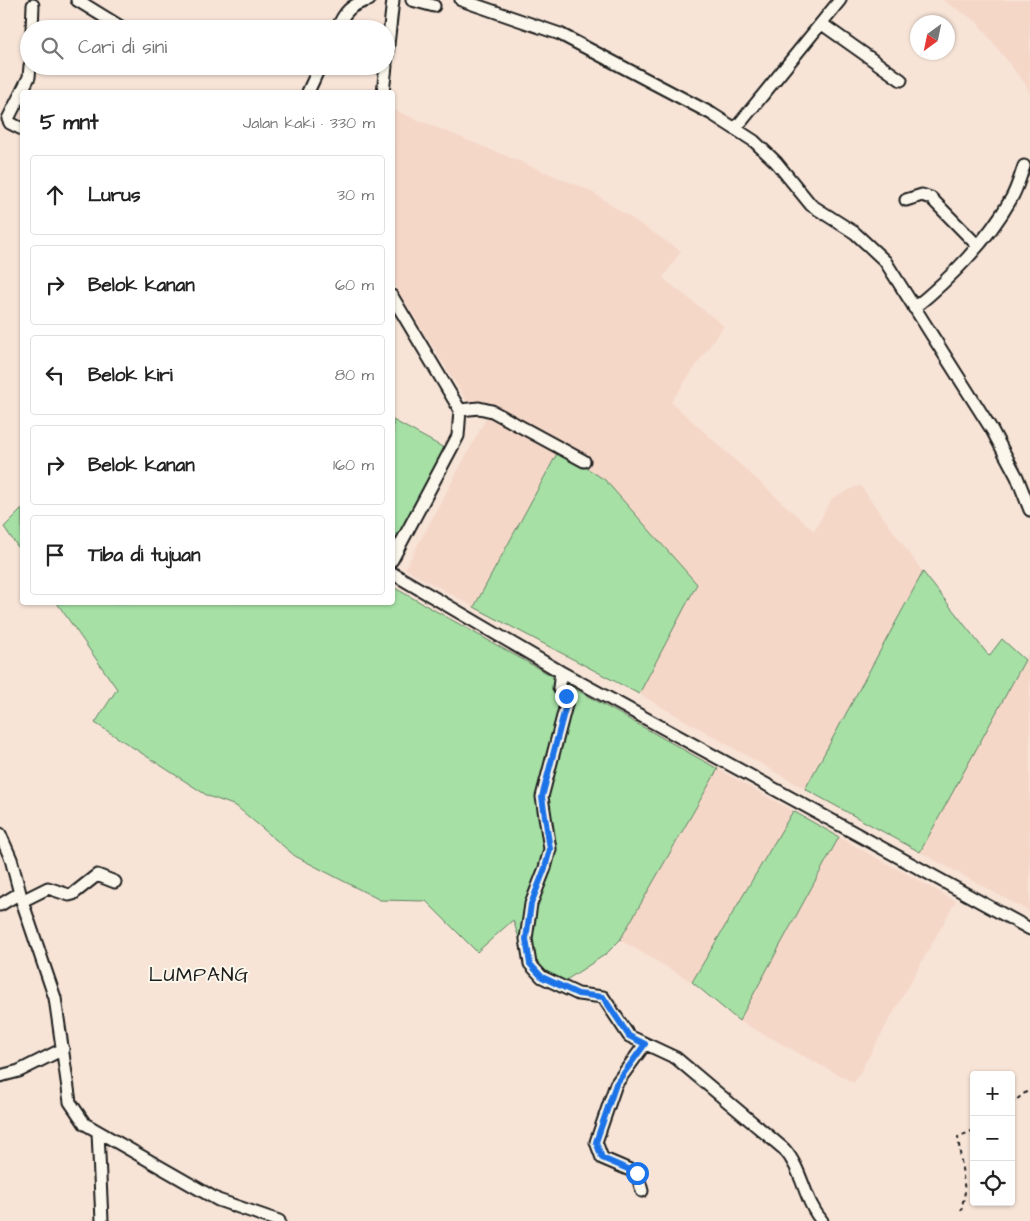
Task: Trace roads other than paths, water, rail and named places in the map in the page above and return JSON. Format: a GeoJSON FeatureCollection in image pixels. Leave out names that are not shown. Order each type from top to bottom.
{"type":"FeatureCollection","features":[{"type":"Feature","properties":{"kind":"street"},"geometry":{"type":"LineString","coordinates":[[77,0],[109,20]]}},
{"type":"Feature","properties":{"kind":"street"},"geometry":{"type":"LineString","coordinates":[[341,20],[344,12],[356,3],[368,0]]}},
{"type":"Feature","properties":{"kind":"street"},"geometry":{"type":"LineString","coordinates":[[390,20],[392,0]]}},
{"type":"Feature","properties":{"kind":"street"},"geometry":{"type":"LineString","coordinates":[[412,0],[434,6]]}},
{"type":"Feature","properties":{"kind":"street"},"geometry":{"type":"LineString","coordinates":[[461,0],[560,34],[736,128],[754,141],[776,162],[811,205],[868,244],[885,261],[992,430],[1017,477],[1030,510]]}},
{"type":"Feature","properties":{"kind":"street"},"geometry":{"type":"LineString","coordinates":[[736,128],[840,0]]}},
{"type":"Feature","properties":{"kind":"street"},"geometry":{"type":"LineString","coordinates":[[32,20],[33,2]]}},
{"type":"Feature","properties":{"kind":"street"},"geometry":{"type":"LineString","coordinates":[[822,24],[901,80]]}},
{"type":"Feature","properties":{"kind":"street"},"geometry":{"type":"LineString","coordinates":[[22,90],[29,75]]}},
{"type":"Feature","properties":{"kind":"street"},"geometry":{"type":"LineString","coordinates":[[309,90],[316,75]]}},
{"type":"Feature","properties":{"kind":"street"},"geometry":{"type":"LineString","coordinates":[[383,90],[385,75]]}},
{"type":"Feature","properties":{"kind":"street"},"geometry":{"type":"LineString","coordinates":[[20,95],[8,119],[10,123],[20,128]]}},
{"type":"Feature","properties":{"kind":"street"},"geometry":{"type":"LineString","coordinates":[[914,308],[941,286],[977,245],[1012,197],[1024,166]]}},
{"type":"Feature","properties":{"kind":"street"},"geometry":{"type":"LineString","coordinates":[[906,200],[922,195],[931,198],[977,245]]}},
{"type":"Feature","properties":{"kind":"street"},"geometry":{"type":"LineString","coordinates":[[395,302],[460,410],[458,436],[395,554]]}},
{"type":"Feature","properties":{"kind":"street"},"geometry":{"type":"LineString","coordinates":[[460,410],[479,408],[492,411],[584,461]]}},
{"type":"Feature","properties":{"kind":"street"},"geometry":{"type":"LineString","coordinates":[[395,575],[561,672],[1030,930]]}},
{"type":"Feature","properties":{"kind":"street"},"geometry":{"type":"LineString","coordinates":[[561,672],[559,688],[567,701],[542,797],[550,849],[531,904],[526,939],[530,964],[542,977],[578,994],[603,997],[629,1036],[676,1058],[784,1149],[794,1160],[814,1212],[822,1221]]}},
{"type":"Feature","properties":{"kind":"street"},"geometry":{"type":"LineString","coordinates":[[0,834],[11,859],[21,897],[55,998],[70,1102],[85,1124],[218,1200],[280,1221]]}},
{"type":"Feature","properties":{"kind":"street"},"geometry":{"type":"LineString","coordinates":[[0,904],[48,888],[69,895],[74,894],[96,875],[115,882]]}},
{"type":"Feature","properties":{"kind":"street"},"geometry":{"type":"LineString","coordinates":[[642,1191],[637,1173],[602,1158],[596,1142],[616,1084],[645,1044]]}},
{"type":"Feature","properties":{"kind":"street"},"geometry":{"type":"LineString","coordinates":[[0,1076],[19,1071],[63,1049]]}},
{"type":"Feature","properties":{"kind":"street"},"geometry":{"type":"LineString","coordinates":[[98,1132],[102,1221]]}},
{"type":"Feature","properties":{"kind":"district","name":"LUMPANG"},"geometry":{"type":"Point","coordinates":[199,974]}}]}
